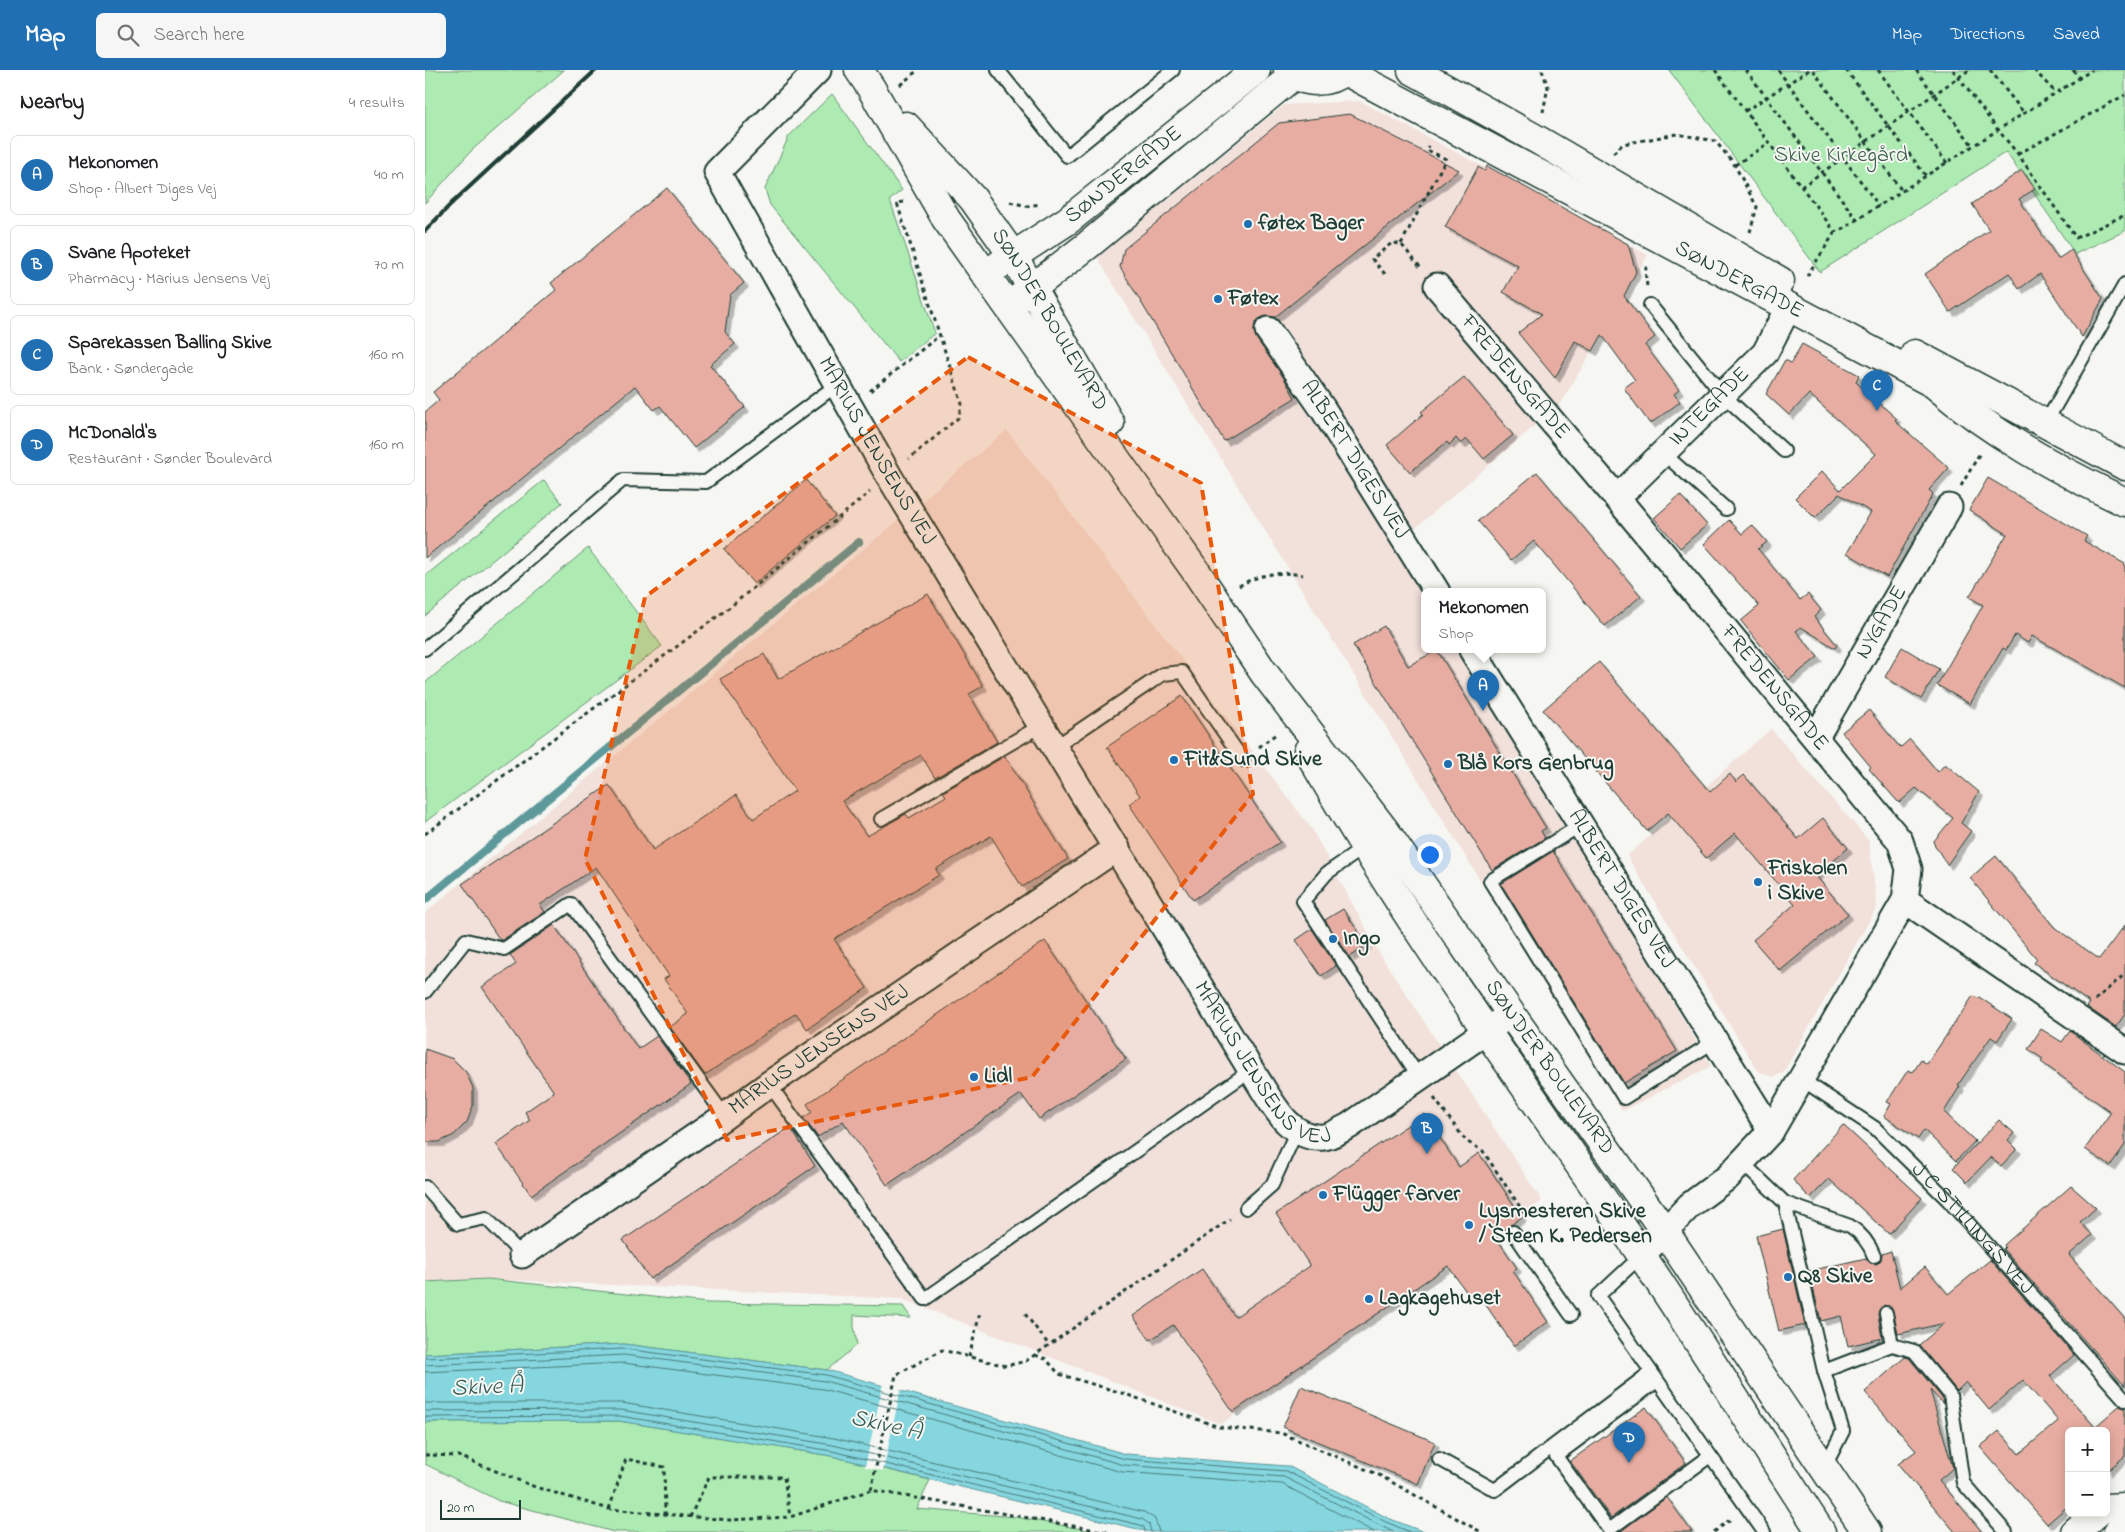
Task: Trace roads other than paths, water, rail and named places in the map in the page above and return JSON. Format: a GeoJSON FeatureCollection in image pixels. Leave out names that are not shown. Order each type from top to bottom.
{"type":"FeatureCollection","features":[{"type":"Feature","properties":{"kind":"street","name":"MARIUS JENSENS VEJ"},"geometry":{"type":"LineString","coordinates":[[818,70],[717,172],[889,476],[1251,1070],[1287,1123],[1305,1135],[1325,1137],[1349,1126],[1511,1014]]}},
{"type":"Feature","properties":{"kind":"street","name":"SØNDERGADE"},"geometry":{"type":"LineString","coordinates":[[985,273],[1067,221],[1256,70]]}},
{"type":"Feature","properties":{"kind":"street","name":"SØNDERGADE"},"geometry":{"type":"LineString","coordinates":[[1412,70],[1539,140],[1795,290],[2125,466]]}},
{"type":"Feature","properties":{"kind":"street","name":"SØNDERGADE"},"geometry":{"type":"LineString","coordinates":[[1346,71],[1934,384],[1958,405],[2034,454],[2125,502]]}},
{"type":"Feature","properties":{"kind":"street"},"geometry":{"type":"LineString","coordinates":[[1291,72],[1306,80],[1320,82],[1334,78],[1346,71]]}},
{"type":"Feature","properties":{"kind":"street","name":"SØNDERGADE"},"geometry":{"type":"LineString","coordinates":[[1009,306],[1291,72]]}},
{"type":"Feature","properties":{"kind":"street","name":"SØNDER BOULEVARD"},"geometry":{"type":"LineString","coordinates":[[865,79],[973,199],[1013,256],[1197,574]]}},
{"type":"Feature","properties":{"kind":"street","name":"SØNDER BOULEVARD"},"geometry":{"type":"LineString","coordinates":[[865,79],[946,219],[1197,574],[1376,839],[1511,1014],[1665,1232],[1867,1532]]}},
{"type":"Feature","properties":{"kind":"street","name":"FREDENSGADE"},"geometry":{"type":"LineString","coordinates":[[1437,286],[1617,498],[1900,841],[1909,869],[1905,900]]}},
{"type":"Feature","properties":{"kind":"street","name":"INTEGADE"},"geometry":{"type":"LineString","coordinates":[[1617,498],[1765,353],[1789,306]]}},
{"type":"Feature","properties":{"kind":"street","name":"ALBERT DIGES VEJ"},"geometry":{"type":"LineString","coordinates":[[1268,330],[1323,409],[1435,588]]}},
{"type":"Feature","properties":{"kind":"street","name":"NYGADE"},"geometry":{"type":"LineString","coordinates":[[1816,737],[1949,507]]}},
{"type":"Feature","properties":{"kind":"street","name":"ALBERT DIGES VEJ"},"geometry":{"type":"LineString","coordinates":[[1474,653],[1771,1131]]}},
{"type":"Feature","properties":{"kind":"street","name":"SØNDER BOULEVARD"},"geometry":{"type":"LineString","coordinates":[[1264,673],[1341,809],[1376,839],[1485,1031],[1641,1256],[1821,1532]]}},
{"type":"Feature","properties":{"kind":"street","name":"MARIUS JENSENS VEJ"},"geometry":{"type":"LineString","coordinates":[[522,1255],[769,1084],[1117,848]]}},
{"type":"Feature","properties":{"kind":"street"},"geometry":{"type":"LineString","coordinates":[[1641,1256],[1690,1204],[1728,1177],[1771,1131],[1905,900],[2125,1051]]}},
{"type":"Feature","properties":{"kind":"street"},"geometry":{"type":"LineString","coordinates":[[2110,1508],[2125,1507]]}},
{"type":"Feature","properties":{"kind":"street"},"geometry":{"type":"LineString","coordinates":[[2075,1532],[2092,1517]]}},
{"type":"Feature","properties":{"kind":"street"},"geometry":{"type":"LineString","coordinates":[[2118,1532],[2125,1522]]}},
{"type":"Feature","properties":{"kind":"lane"},"geometry":{"type":"LineString","coordinates":[[998,70],[1067,156],[1173,70]]}},
{"type":"Feature","properties":{"kind":"lane"},"geometry":{"type":"LineString","coordinates":[[2045,424],[2125,284]]}},
{"type":"Feature","properties":{"kind":"lane"},"geometry":{"type":"LineString","coordinates":[[1650,305],[1723,395],[1784,451]]}},
{"type":"Feature","properties":{"kind":"lane"},"geometry":{"type":"LineString","coordinates":[[425,649],[623,480],[706,482],[838,384]]}},
{"type":"Feature","properties":{"kind":"lane"},"geometry":{"type":"LineString","coordinates":[[1663,453],[1725,509]]}},
{"type":"Feature","properties":{"kind":"lane"},"geometry":{"type":"LineString","coordinates":[[1055,747],[1163,674],[1182,672],[1243,760]]}},
{"type":"Feature","properties":{"kind":"lane"},"geometry":{"type":"LineString","coordinates":[[881,819],[1041,725]]}},
{"type":"Feature","properties":{"kind":"lane"},"geometry":{"type":"LineString","coordinates":[[1581,825],[1490,882],[1619,1090],[1624,1098],[1715,1041]]}},
{"type":"Feature","properties":{"kind":"lane"},"geometry":{"type":"LineString","coordinates":[[1376,839],[1327,873],[1303,901],[1419,1077]]}},
{"type":"Feature","properties":{"kind":"lane"},"geometry":{"type":"LineString","coordinates":[[425,992],[466,940],[505,949],[571,904],[725,1116]]}},
{"type":"Feature","properties":{"kind":"lane"},"geometry":{"type":"LineString","coordinates":[[769,1084],[925,1299],[1251,1070]]}},
{"type":"Feature","properties":{"kind":"lane","name":"J C STILLINGS VEJ"},"geometry":{"type":"LineString","coordinates":[[1801,1080],[1875,1128],[1948,1200],[2125,1400]]}},
{"type":"Feature","properties":{"kind":"lane"},"geometry":{"type":"LineString","coordinates":[[1246,1208],[1272,1185],[1297,1130]]}},
{"type":"Feature","properties":{"kind":"lane"},"geometry":{"type":"LineString","coordinates":[[1742,1162],[1785,1202],[1850,1226],[1858,1231],[1871,1247],[1874,1256]]}},
{"type":"Feature","properties":{"kind":"lane"},"geometry":{"type":"LineString","coordinates":[[425,1187],[458,1224],[486,1218],[522,1255]]}},
{"type":"Feature","properties":{"kind":"lane"},"geometry":{"type":"LineString","coordinates":[[1785,1202],[1823,1371],[1843,1431],[1824,1468]]}},
{"type":"Feature","properties":{"kind":"lane"},"geometry":{"type":"LineString","coordinates":[[1513,1232],[1571,1316]]}},
{"type":"Feature","properties":{"kind":"lane"},"geometry":{"type":"LineString","coordinates":[[1641,1256],[1598,1296],[1764,1532]]}},
{"type":"Feature","properties":{"kind":"lane"},"geometry":{"type":"LineString","coordinates":[[1886,1313],[1892,1346]]}},
{"type":"Feature","properties":{"kind":"lane"},"geometry":{"type":"LineString","coordinates":[[1823,1371],[1892,1346],[1915,1352],[1950,1395],[1963,1483],[2005,1532]]}},
{"type":"Feature","properties":{"kind":"lane"},"geometry":{"type":"LineString","coordinates":[[1654,1377],[1555,1456],[1609,1530],[1710,1456]]}},
{"type":"Feature","properties":{"kind":"lane"},"geometry":{"type":"LineString","coordinates":[[1439,1459],[1495,1490],[1654,1377]]}},
{"type":"Feature","properties":{"kind":"water","name":"Skive Å"},"geometry":{"type":"Polygon","coordinates":[[[624,1344],[827,1370],[1126,1454],[1288,1466],[1388,1518],[1424,1532],[1150,1532],[831,1456],[619,1421],[425,1422],[425,1354],[624,1344]]]}},
{"type":"Feature","properties":{"kind":"waterway"},"geometry":{"type":"LineString","coordinates":[[425,900],[859,542]]}},
{"type":"Feature","properties":{"kind":"railway"},"geometry":{"type":"LineString","coordinates":[[425,231],[453,202],[596,70]]}},
{"type":"Feature","properties":{"kind":"place","name":"føtex Bager"},"geometry":{"type":"Point","coordinates":[1248,224]}},
{"type":"Feature","properties":{"kind":"place","name":"Føtex"},"geometry":{"type":"Point","coordinates":[1218,299]}},
{"type":"Feature","properties":{"kind":"place","name":"Sparekassen Balling Skive"},"geometry":{"type":"Point","coordinates":[1877,411]}},
{"type":"Feature","properties":{"kind":"place","name":"Mekonomen"},"geometry":{"type":"Point","coordinates":[1483,711]}},
{"type":"Feature","properties":{"kind":"place","name":"Fit&Sund Skive"},"geometry":{"type":"Point","coordinates":[1174,760]}},
{"type":"Feature","properties":{"kind":"place","name":"Blå Kors Genbrug"},"geometry":{"type":"Point","coordinates":[1448,764]}},
{"type":"Feature","properties":{"kind":"place","name":"Friskolen i Skive"},"geometry":{"type":"Point","coordinates":[1758,882]}},
{"type":"Feature","properties":{"kind":"place","name":"Ingo"},"geometry":{"type":"Point","coordinates":[1333,939]}},
{"type":"Feature","properties":{"kind":"place","name":"Lidl"},"geometry":{"type":"Point","coordinates":[974,1077]}},
{"type":"Feature","properties":{"kind":"place","name":"Svane Apoteket"},"geometry":{"type":"Point","coordinates":[1427,1154]}},
{"type":"Feature","properties":{"kind":"place","name":"Flügger farver"},"geometry":{"type":"Point","coordinates":[1323,1195]}},
{"type":"Feature","properties":{"kind":"place","name":"Lysmesteren Skive / Steen K. Pedersen"},"geometry":{"type":"Point","coordinates":[1469,1225]}},
{"type":"Feature","properties":{"kind":"place","name":"Q8 Skive"},"geometry":{"type":"Point","coordinates":[1788,1277]}},
{"type":"Feature","properties":{"kind":"place","name":"Lagkagehuset"},"geometry":{"type":"Point","coordinates":[1369,1299]}},
{"type":"Feature","properties":{"kind":"place","name":"McDonald's"},"geometry":{"type":"Point","coordinates":[1629,1463]}},
{"type":"Feature","properties":{"kind":"park label","name":"Skive Kirkegård"},"geometry":{"type":"Point","coordinates":[1841,156]}}]}
